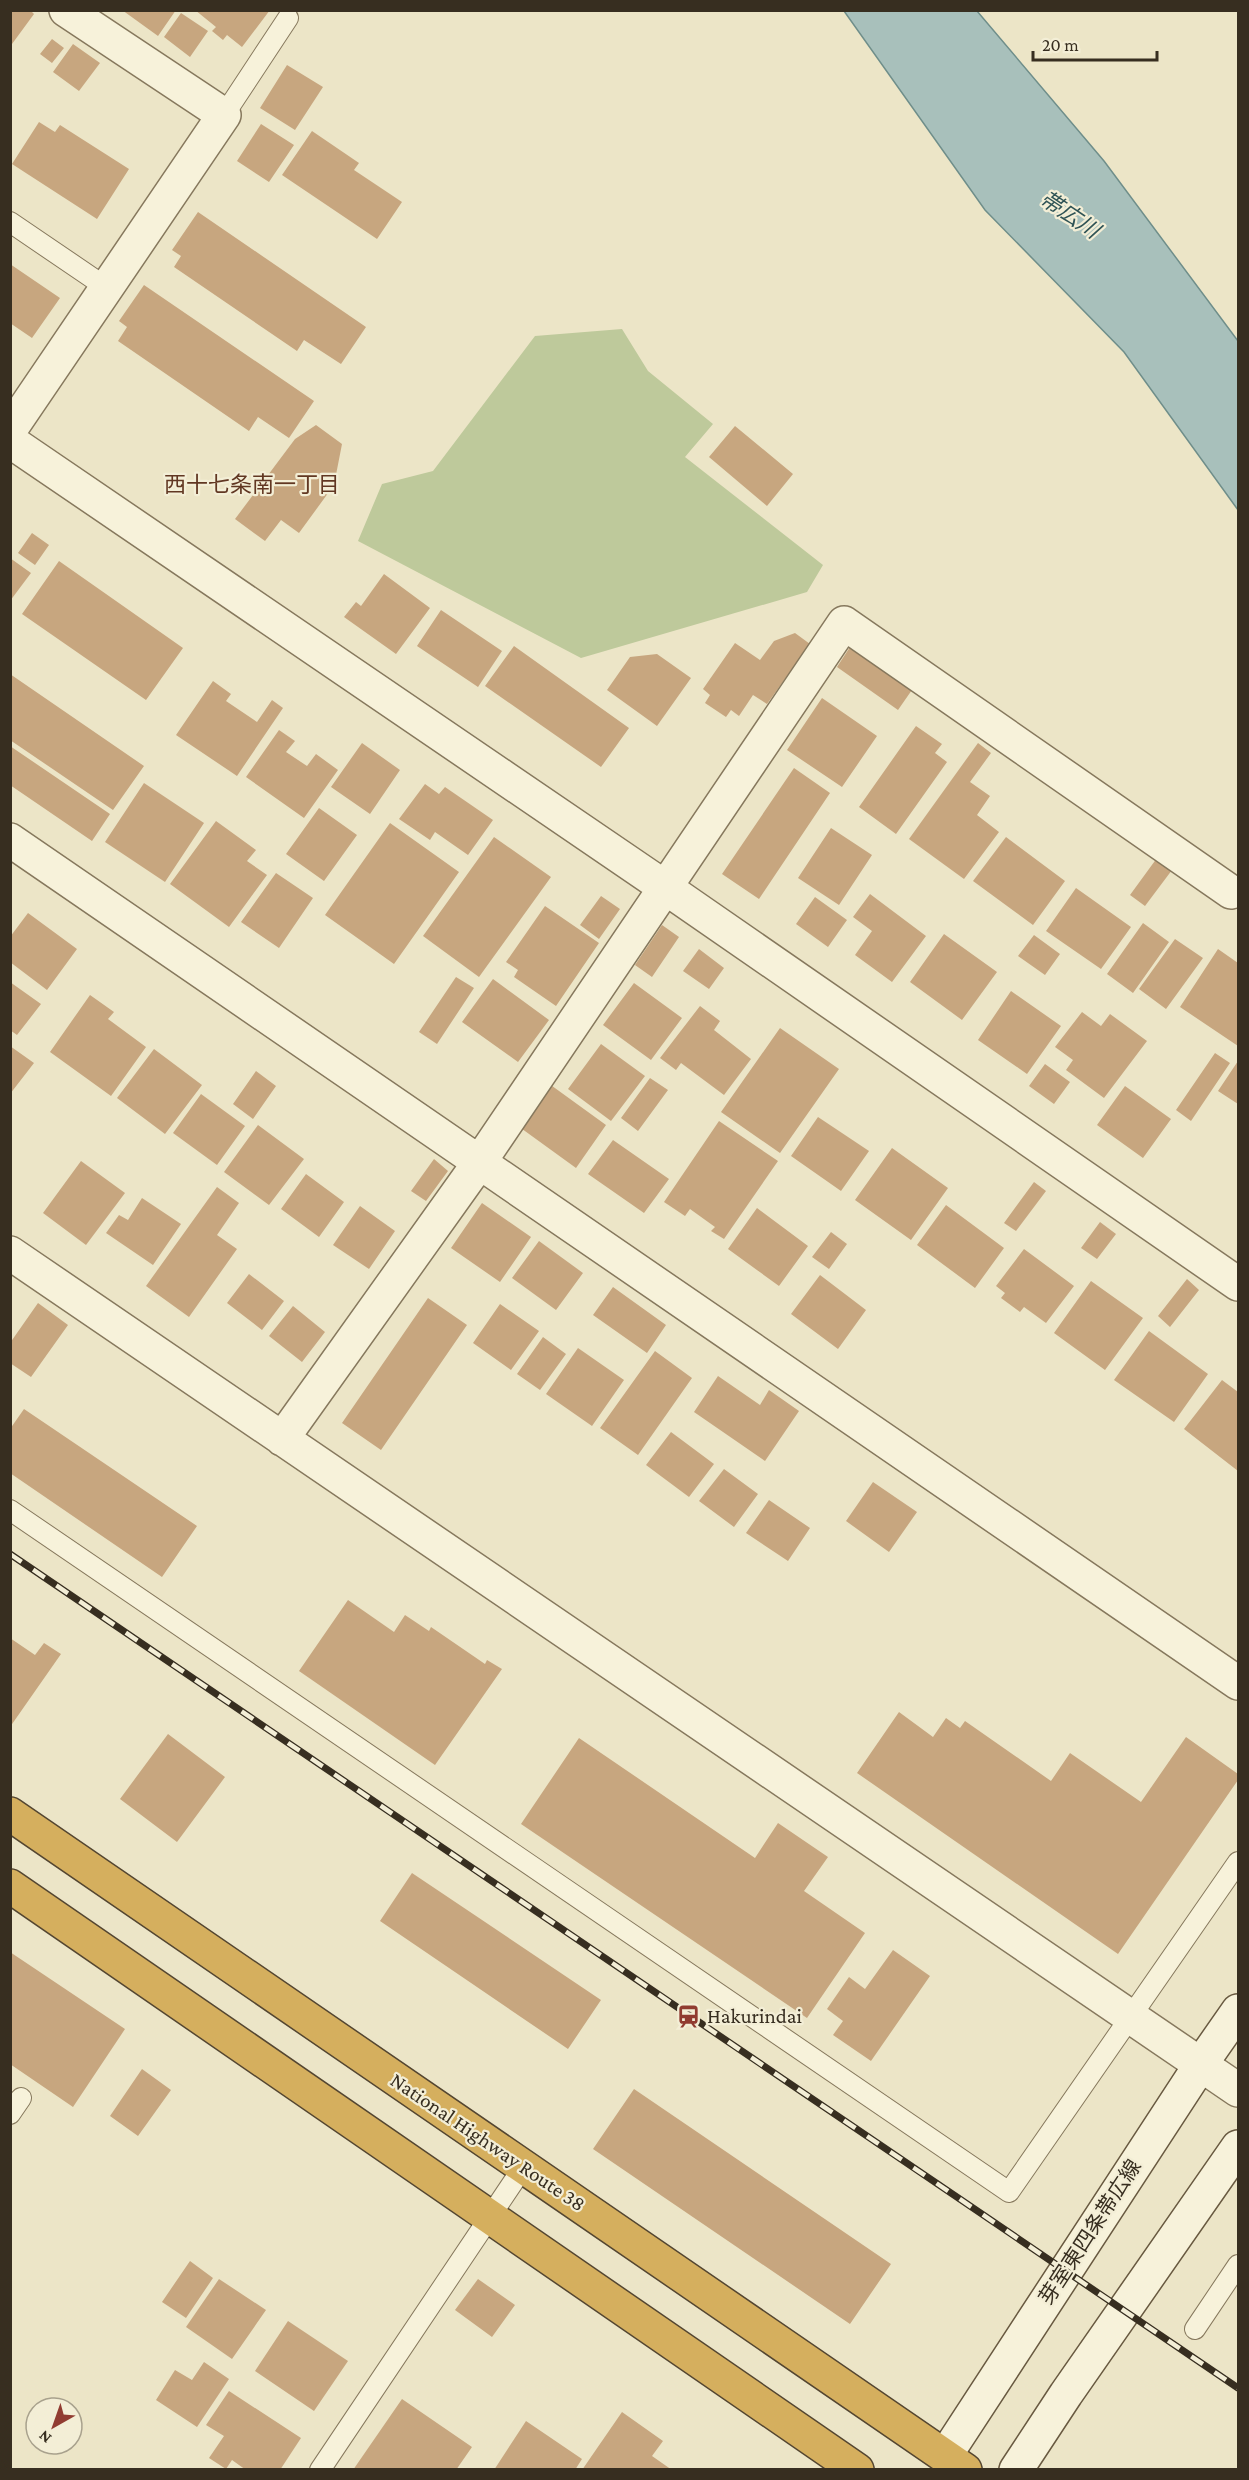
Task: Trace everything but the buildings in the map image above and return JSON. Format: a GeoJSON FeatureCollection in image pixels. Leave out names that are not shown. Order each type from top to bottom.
{"type":"FeatureCollection","features":[{"type":"Feature","properties":{"kind":"highway","name":"National Highway Route 38"},"geometry":{"type":"LineString","coordinates":[[10,1814],[524,2166],[948,2465]]}},
{"type":"Feature","properties":{"kind":"highway"},"geometry":{"type":"LineString","coordinates":[[10,1886],[857,2469]]}},
{"type":"Feature","properties":{"kind":"street"},"geometry":{"type":"LineString","coordinates":[[10,430],[224,115],[66,10]]}},
{"type":"Feature","properties":{"kind":"street"},"geometry":{"type":"LineString","coordinates":[[10,441],[666,888],[1239,1284]]}},
{"type":"Feature","properties":{"kind":"street"},"geometry":{"type":"LineString","coordinates":[[282,1438],[479,1163],[844,623],[1231,891]]}},
{"type":"Feature","properties":{"kind":"street"},"geometry":{"type":"LineString","coordinates":[[10,840],[1239,1683]]}},
{"type":"Feature","properties":{"kind":"street"},"geometry":{"type":"LineString","coordinates":[[10,1253],[1239,2090]]}},
{"type":"Feature","properties":{"kind":"street","name":"芽室東四条帯広線"},"geometry":{"type":"LineString","coordinates":[[948,2465],[1201,2064],[1239,2011]]}},
{"type":"Feature","properties":{"kind":"street"},"geometry":{"type":"LineString","coordinates":[[1016,2469],[1239,2147]]}},
{"type":"Feature","properties":{"kind":"lane"},"geometry":{"type":"LineString","coordinates":[[224,115],[288,18]]}},
{"type":"Feature","properties":{"kind":"lane"},"geometry":{"type":"LineString","coordinates":[[10,222],[107,288]]}},
{"type":"Feature","properties":{"kind":"lane"},"geometry":{"type":"LineString","coordinates":[[10,1510],[1009,2192],[1239,1862]]}},
{"type":"Feature","properties":{"kind":"lane"},"geometry":{"type":"LineString","coordinates":[[320,2469],[524,2166]]}},
{"type":"Feature","properties":{"kind":"lane"},"geometry":{"type":"LineString","coordinates":[[1195,2329],[1239,2265]]}},
{"type":"Feature","properties":{"kind":"green space"},"geometry":{"type":"Polygon","coordinates":[[[622,329],[648,371],[713,424],[685,457],[823,565],[807,592],[581,658],[358,541],[382,484],[433,471],[535,336],[622,329]]]}},
{"type":"Feature","properties":{"kind":"water","name":"帯広川"},"geometry":{"type":"Polygon","coordinates":[[[844,11],[977,11],[1104,161],[1238,341],[1238,510],[1124,352],[985,210],[844,11]]]}},
{"type":"Feature","properties":{"kind":"railway"},"geometry":{"type":"LineString","coordinates":[[10,1554],[1238,2388]]}},
{"type":"Feature","properties":{"kind":"place","name":"Hakurindai"},"geometry":{"type":"Point","coordinates":[689,2016]}},
{"type":"Feature","properties":{"kind":"district","name":"西十七条南一丁目"},"geometry":{"type":"Point","coordinates":[252,484]}}]}
